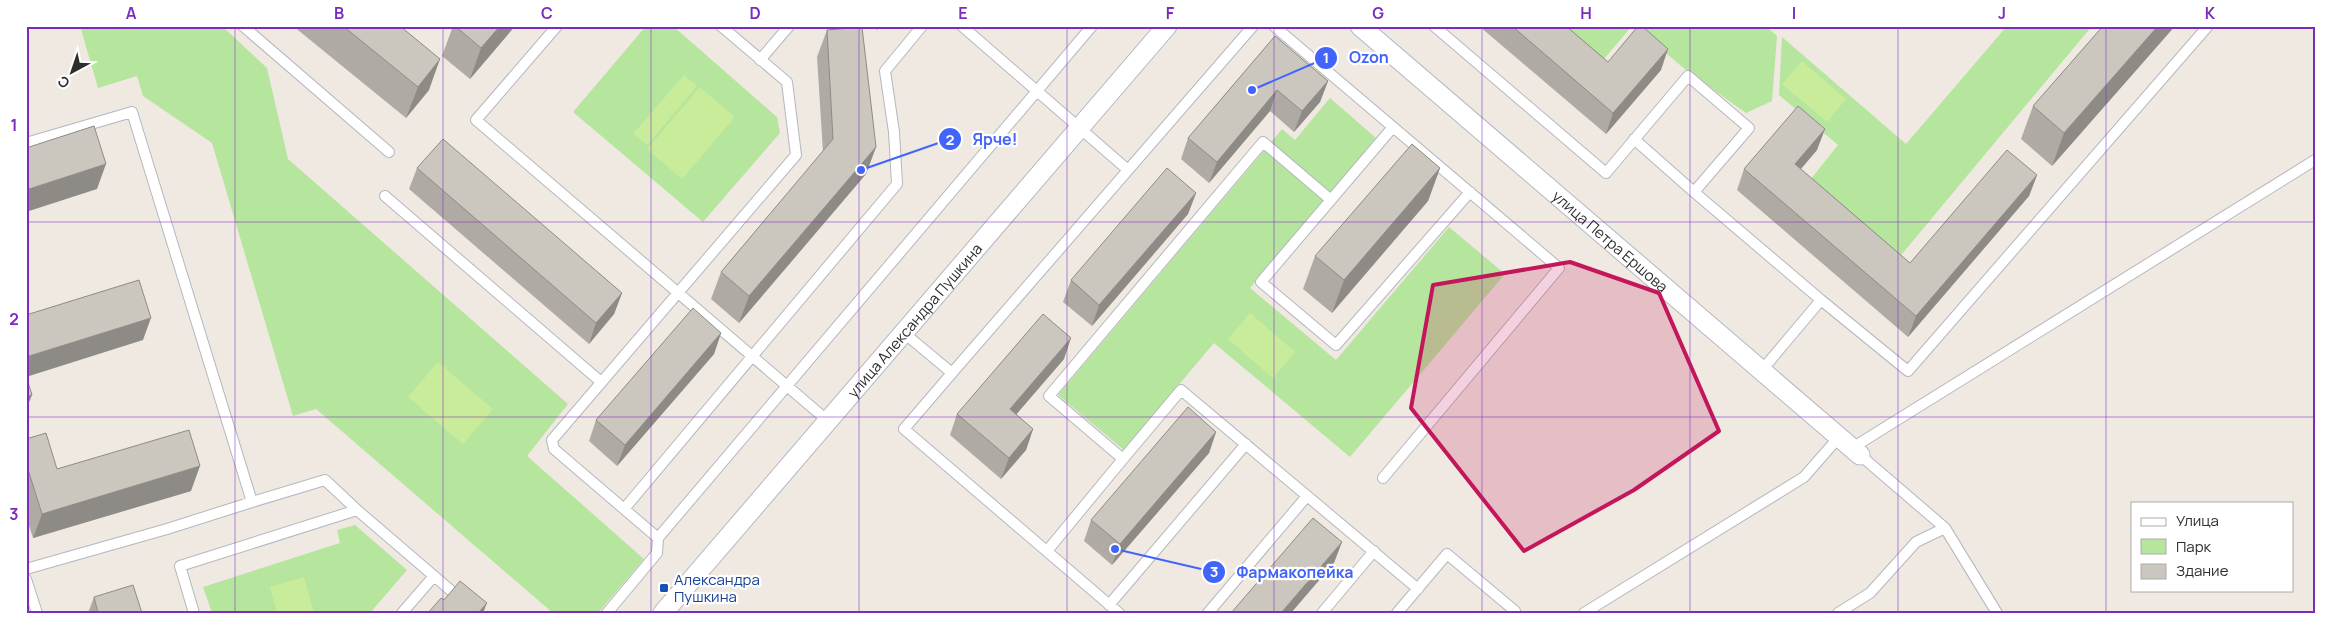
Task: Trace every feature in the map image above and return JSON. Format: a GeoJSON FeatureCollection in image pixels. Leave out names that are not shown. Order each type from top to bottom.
{"type":"FeatureCollection","features":[{"type":"Feature","properties":{"kind":"street","name":"улица Александра Пушкина"},"geometry":{"type":"LineString","coordinates":[[663,613],[1167,26]]}},
{"type":"Feature","properties":{"kind":"street","name":"улица Петра Ершова"},"geometry":{"type":"LineString","coordinates":[[1360,26],[1851,447]]}},
{"type":"Feature","properties":{"kind":"lane"},"geometry":{"type":"LineString","coordinates":[[243,26],[389,152]]}},
{"type":"Feature","properties":{"kind":"lane"},"geometry":{"type":"LineString","coordinates":[[557,26],[476,120],[828,421]]}},
{"type":"Feature","properties":{"kind":"lane"},"geometry":{"type":"LineString","coordinates":[[658,538],[554,449],[552,440],[796,155],[787,82],[721,26]]}},
{"type":"Feature","properties":{"kind":"lane"},"geometry":{"type":"LineString","coordinates":[[760,60],[788,26]]}},
{"type":"Feature","properties":{"kind":"lane"},"geometry":{"type":"LineString","coordinates":[[624,509],[897,184],[894,132],[886,72],[922,26]]}},
{"type":"Feature","properties":{"kind":"lane"},"geometry":{"type":"LineString","coordinates":[[962,26],[1128,170]]}},
{"type":"Feature","properties":{"kind":"lane"},"geometry":{"type":"LineString","coordinates":[[607,613],[657,553],[658,538],[1092,26]]}},
{"type":"Feature","properties":{"kind":"lane"},"geometry":{"type":"LineString","coordinates":[[1118,613],[904,429],[1252,26]]}},
{"type":"Feature","properties":{"kind":"lane"},"geometry":{"type":"LineString","coordinates":[[1274,26],[1559,268],[1383,478]]}},
{"type":"Feature","properties":{"kind":"lane"},"geometry":{"type":"LineString","coordinates":[[1434,26],[1606,173],[1688,76],[1749,128],[1694,192]]}},
{"type":"Feature","properties":{"kind":"lane"},"geometry":{"type":"LineString","coordinates":[[1634,139],[1821,300],[1908,371],[2208,26]]}},
{"type":"Feature","properties":{"kind":"lane"},"geometry":{"type":"LineString","coordinates":[[26,143],[132,112],[252,502]]}},
{"type":"Feature","properties":{"kind":"lane"},"geometry":{"type":"LineString","coordinates":[[1394,127],[1261,282],[1336,345],[1470,192]]}},
{"type":"Feature","properties":{"kind":"lane"},"geometry":{"type":"LineString","coordinates":[[1123,459],[1049,396],[1263,142],[1332,200]]}},
{"type":"Feature","properties":{"kind":"lane"},"geometry":{"type":"LineString","coordinates":[[1584,613],[2315,160]]}},
{"type":"Feature","properties":{"kind":"lane"},"geometry":{"type":"LineString","coordinates":[[385,196],[600,382]]}},
{"type":"Feature","properties":{"kind":"lane"},"geometry":{"type":"LineString","coordinates":[[1762,370],[1821,300]]}},
{"type":"Feature","properties":{"kind":"lane"},"geometry":{"type":"LineString","coordinates":[[904,333],[952,373]]}},
{"type":"Feature","properties":{"kind":"lane"},"geometry":{"type":"LineString","coordinates":[[1047,551],[1182,390],[1418,589]]}},
{"type":"Feature","properties":{"kind":"lane"},"geometry":{"type":"LineString","coordinates":[[1109,605],[1246,444]]}},
{"type":"Feature","properties":{"kind":"lane"},"geometry":{"type":"LineString","coordinates":[[1851,447],[1945,528],[1997,613]]}},
{"type":"Feature","properties":{"kind":"lane"},"geometry":{"type":"LineString","coordinates":[[26,569],[167,529],[325,480],[357,510],[477,613]]}},
{"type":"Feature","properties":{"kind":"lane"},"geometry":{"type":"LineString","coordinates":[[1208,613],[1307,496]]}},
{"type":"Feature","properties":{"kind":"lane"},"geometry":{"type":"LineString","coordinates":[[194,613],[180,566],[357,510]]}},
{"type":"Feature","properties":{"kind":"lane"},"geometry":{"type":"LineString","coordinates":[[1838,613],[1870,593],[1916,542],[1945,528]]}},
{"type":"Feature","properties":{"kind":"lane"},"geometry":{"type":"LineString","coordinates":[[1322,613],[1374,552]]}},
{"type":"Feature","properties":{"kind":"lane"},"geometry":{"type":"LineString","coordinates":[[1397,613],[1447,554],[1515,612]]}},
{"type":"Feature","properties":{"kind":"lane"},"geometry":{"type":"LineString","coordinates":[[402,613],[434,576]]}},
{"type":"Feature","properties":{"kind":"lane"},"geometry":{"type":"LineString","coordinates":[[26,579],[37,613]]}},
{"type":"Feature","properties":{"kind":"highlighted area"},"geometry":{"type":"Polygon","coordinates":[[[1570,262],[1659,293],[1719,431],[1634,490],[1524,551],[1411,408],[1433,285],[1570,262]]]}},
{"type":"Feature","properties":{"kind":"green space"},"geometry":{"type":"Polygon","coordinates":[[[80,26],[222,26],[267,68],[288,159],[568,404],[527,456],[644,559],[598,613],[553,613],[316,409],[293,416],[212,143],[143,96],[137,76],[98,88],[80,26]]]}},
{"type":"Feature","properties":{"kind":"green space"},"geometry":{"type":"Polygon","coordinates":[[[646,26],[673,26],[777,117],[780,133],[703,222],[573,112],[646,26]]]}},
{"type":"Feature","properties":{"kind":"green space"},"geometry":{"type":"Polygon","coordinates":[[[1564,26],[1632,26],[1603,60],[1564,26]]]}},
{"type":"Feature","properties":{"kind":"green space"},"geometry":{"type":"Polygon","coordinates":[[[1634,26],[1766,26],[1777,36],[1772,101],[1746,113],[1687,71],[1634,26]]]}},
{"type":"Feature","properties":{"kind":"green space"},"geometry":{"type":"Polygon","coordinates":[[[2007,26],[2092,26],[1897,260],[1806,185],[1838,145],[1779,95],[1782,37],[1906,144],[2007,26]]]}},
{"type":"Feature","properties":{"kind":"green space"},"geometry":{"type":"Polygon","coordinates":[[[1802,61],[1846,99],[1827,122],[1782,84],[1802,61]]]}},
{"type":"Feature","properties":{"kind":"green space"},"geometry":{"type":"Polygon","coordinates":[[[684,75],[697,86],[647,145],[633,134],[684,75]]]}},
{"type":"Feature","properties":{"kind":"green space"},"geometry":{"type":"Polygon","coordinates":[[[700,87],[735,117],[682,179],[647,149],[700,87]]]}},
{"type":"Feature","properties":{"kind":"green space"},"geometry":{"type":"Polygon","coordinates":[[[1330,98],[1376,138],[1250,288],[1336,360],[1449,227],[1505,274],[1350,457],[1214,343],[1124,450],[1058,395],[1282,129],[1295,140],[1330,98]]]}},
{"type":"Feature","properties":{"kind":"green space"},"geometry":{"type":"Polygon","coordinates":[[[1250,313],[1295,352],[1273,378],[1228,339],[1250,313]]]}},
{"type":"Feature","properties":{"kind":"green space"},"geometry":{"type":"Polygon","coordinates":[[[438,362],[493,409],[463,444],[408,397],[438,362]]]}},
{"type":"Feature","properties":{"kind":"green space"},"geometry":{"type":"Polygon","coordinates":[[[355,525],[407,570],[370,613],[212,613],[203,587],[340,543],[337,530],[355,525]]]}},
{"type":"Feature","properties":{"kind":"green space"},"geometry":{"type":"Polygon","coordinates":[[[304,577],[314,613],[277,613],[270,587],[304,577]]]}},
{"type":"Feature","properties":{"kind":"building"},"geometry":{"type":"Polygon","coordinates":[[[343,26],[400,26],[440,59],[418,87],[343,26]]]}},
{"type":"Feature","properties":{"kind":"building"},"geometry":{"type":"Polygon","coordinates":[[[455,26],[500,26],[481,48],[455,26]]]}},
{"type":"Feature","properties":{"kind":"building"},"geometry":{"type":"Polygon","coordinates":[[[1512,26],[1566,26],[1608,62],[1638,26],[1642,26],[1668,49],[1613,113],[1512,26]]]}},
{"type":"Feature","properties":{"kind":"building"},"geometry":{"type":"Polygon","coordinates":[[[2103,26],[2158,26],[2064,133],[2033,106],[2103,26]]]}},
{"type":"Feature","properties":{"kind":"building"},"geometry":{"type":"Polygon","coordinates":[[[862,27],[876,147],[749,296],[721,272],[833,139],[827,30],[862,27]]]}},
{"type":"Feature","properties":{"kind":"building"},"geometry":{"type":"Polygon","coordinates":[[[1275,36],[1328,81],[1302,111],[1277,90],[1217,162],[1188,138],[1275,36]]]}},
{"type":"Feature","properties":{"kind":"building"},"geometry":{"type":"Polygon","coordinates":[[[1798,106],[1825,129],[1795,164],[1910,263],[2007,150],[2037,175],[1916,316],[1744,169],[1798,106]]]}},
{"type":"Feature","properties":{"kind":"building"},"geometry":{"type":"Polygon","coordinates":[[[94,126],[106,164],[26,190],[26,148],[94,126]]]}},
{"type":"Feature","properties":{"kind":"building"},"geometry":{"type":"Polygon","coordinates":[[[443,139],[622,293],[596,323],[417,168],[443,139]]]}},
{"type":"Feature","properties":{"kind":"building"},"geometry":{"type":"Polygon","coordinates":[[[1412,144],[1440,168],[1344,280],[1315,256],[1412,144]]]}},
{"type":"Feature","properties":{"kind":"building"},"geometry":{"type":"Polygon","coordinates":[[[1167,168],[1196,193],[1099,305],[1071,280],[1167,168]]]}},
{"type":"Feature","properties":{"kind":"building"},"geometry":{"type":"Polygon","coordinates":[[[139,280],[151,318],[26,357],[26,315],[139,280]]]}},
{"type":"Feature","properties":{"kind":"building"},"geometry":{"type":"Polygon","coordinates":[[[693,308],[721,333],[625,445],[596,420],[693,308]]]}},
{"type":"Feature","properties":{"kind":"building"},"geometry":{"type":"Polygon","coordinates":[[[1043,314],[1071,338],[1010,409],[1033,429],[1009,458],[957,414],[1043,314]]]}},
{"type":"Feature","properties":{"kind":"building"},"geometry":{"type":"Polygon","coordinates":[[[26,376],[32,395],[26,396],[26,376]]]}},
{"type":"Feature","properties":{"kind":"building"},"geometry":{"type":"Polygon","coordinates":[[[1188,407],[1216,432],[1120,544],[1091,520],[1188,407]]]}},
{"type":"Feature","properties":{"kind":"building"},"geometry":{"type":"Polygon","coordinates":[[[189,430],[200,466],[42,514],[26,463],[26,439],[46,433],[57,469],[189,430]]]}},
{"type":"Feature","properties":{"kind":"building"},"geometry":{"type":"Polygon","coordinates":[[[1313,518],[1342,542],[1281,613],[1231,613],[1313,518]]]}},
{"type":"Feature","properties":{"kind":"building"},"geometry":{"type":"Polygon","coordinates":[[[460,581],[487,603],[478,613],[428,613],[441,598],[444,600],[460,581]]]}},
{"type":"Feature","properties":{"kind":"building"},"geometry":{"type":"Polygon","coordinates":[[[133,585],[142,613],[98,613],[94,597],[133,585]]]}},
{"type":"Feature","properties":{"kind":"place","name":"Ozon"},"geometry":{"type":"Point","coordinates":[1252,90]}},
{"type":"Feature","properties":{"kind":"place","name":"Ярче!"},"geometry":{"type":"Point","coordinates":[861,170]}},
{"type":"Feature","properties":{"kind":"place","name":"Фармакопейка"},"geometry":{"type":"Point","coordinates":[1115,549]}},
{"type":"Feature","properties":{"kind":"place","name":"Александра Пушкина"},"geometry":{"type":"Point","coordinates":[664,588]}}]}
